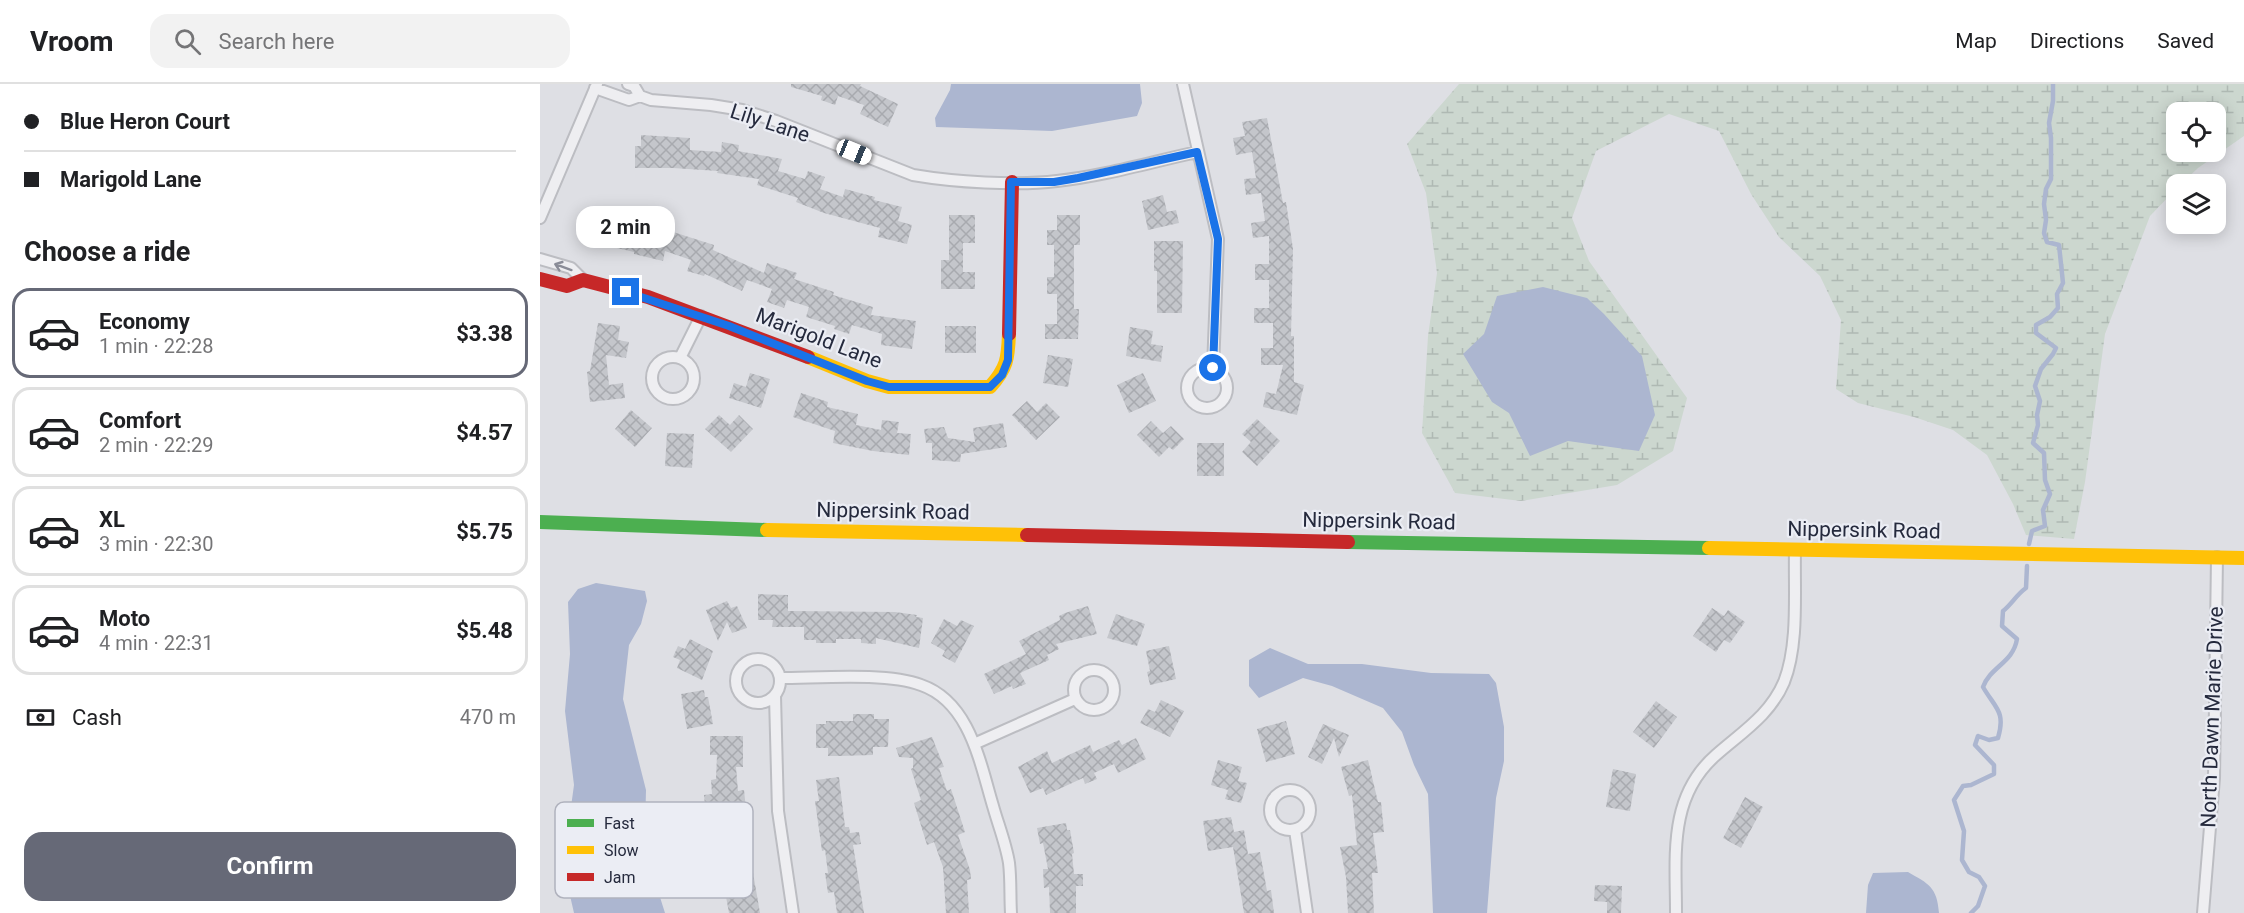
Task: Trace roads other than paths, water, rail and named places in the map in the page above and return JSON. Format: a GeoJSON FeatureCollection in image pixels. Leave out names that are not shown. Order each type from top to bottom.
{"type":"FeatureCollection","features":[{"type":"Feature","properties":{"kind":"street"},"geometry":{"type":"LineString","coordinates":[[628,84],[634,86],[640,96]]}},
{"type":"Feature","properties":{"kind":"street"},"geometry":{"type":"LineString","coordinates":[[1183,84],[1218,239],[1213,368]]}},
{"type":"Feature","properties":{"kind":"street"},"geometry":{"type":"LineString","coordinates":[[540,218],[596,86]]}},
{"type":"Feature","properties":{"kind":"street","name":"Lily Lane"},"geometry":{"type":"LineString","coordinates":[[596,86],[629,100],[640,96],[651,100],[742,110],[913,175],[933,179],[1054,182],[1197,152]]}},
{"type":"Feature","properties":{"kind":"street","name":"Marigold Lane"},"geometry":{"type":"LineString","coordinates":[[540,279],[567,286],[583,280],[648,297],[867,381],[889,387],[990,387],[1002,375],[1008,360],[1011,182]]}},
{"type":"Feature","properties":{"kind":"street"},"geometry":{"type":"LineString","coordinates":[[540,259],[571,268],[583,280]]}},
{"type":"Feature","properties":{"kind":"street"},"geometry":{"type":"LineString","coordinates":[[680,358],[701,316]]}},
{"type":"Feature","properties":{"kind":"street"},"geometry":{"type":"LineString","coordinates":[[666,357],[680,358],[691,367],[694,381],[692,387],[682,397],[676,399],[662,397],[653,386],[652,372],[655,366],[666,357]]}},
{"type":"Feature","properties":{"kind":"street","name":"Nippersink Road"},"geometry":{"type":"LineString","coordinates":[[540,522],[705,528],[2244,558]]}},
{"type":"Feature","properties":{"kind":"street"},"geometry":{"type":"LineString","coordinates":[[1676,913],[1677,832],[1684,797],[1697,773],[1715,755],[1756,723],[1774,702],[1784,681],[1792,652],[1795,550]]}},
{"type":"Feature","properties":{"kind":"street","name":"North Dawn Marie Drive"},"geometry":{"type":"LineString","coordinates":[[2203,913],[2214,778],[2217,557]]}},
{"type":"Feature","properties":{"kind":"street"},"geometry":{"type":"LineString","coordinates":[[756,659],[771,662],[780,678],[779,690],[775,696],[763,703],[749,702],[738,692],[736,678],[742,665],[756,659]]}},
{"type":"Feature","properties":{"kind":"street"},"geometry":{"type":"LineString","coordinates":[[780,678],[889,679],[922,685],[952,706],[974,744],[1009,862],[1011,913]]}},
{"type":"Feature","properties":{"kind":"street"},"geometry":{"type":"LineString","coordinates":[[775,696],[778,811],[793,913]]}},
{"type":"Feature","properties":{"kind":"street"},"geometry":{"type":"LineString","coordinates":[[974,744],[1075,699]]}},
{"type":"Feature","properties":{"kind":"street"},"geometry":{"type":"LineString","coordinates":[[1294,830],[1307,913]]}},
{"type":"Feature","properties":{"kind":"water"},"geometry":{"type":"Polygon","coordinates":[[[951,84],[1140,84],[1142,103],[1137,116],[1052,131],[936,127],[935,118],[951,84]]]}},
{"type":"Feature","properties":{"kind":"water"},"geometry":{"type":"Polygon","coordinates":[[[1543,287],[1587,298],[1642,356],[1655,415],[1639,451],[1568,441],[1530,456],[1509,413],[1492,402],[1463,354],[1484,334],[1497,296],[1543,287]]]}},
{"type":"Feature","properties":{"kind":"water"},"geometry":{"type":"Polygon","coordinates":[[[596,583],[645,591],[647,601],[641,624],[629,645],[623,699],[646,790],[646,802],[572,802],[574,785],[565,711],[570,654],[568,602],[578,589],[596,583]]]}},
{"type":"Feature","properties":{"kind":"water"},"geometry":{"type":"Polygon","coordinates":[[[1270,648],[1308,664],[1362,664],[1431,673],[1489,674],[1496,683],[1504,727],[1504,761],[1496,798],[1487,913],[1433,913],[1428,794],[1402,732],[1383,708],[1332,686],[1303,678],[1259,698],[1249,686],[1249,660],[1270,648]]]}},
{"type":"Feature","properties":{"kind":"water"},"geometry":{"type":"Polygon","coordinates":[[[1908,872],[1931,887],[1936,897],[1939,913],[1866,913],[1868,885],[1873,873],[1908,872]]]}},
{"type":"Feature","properties":{"kind":"water"},"geometry":{"type":"Polygon","coordinates":[[[571,898],[660,898],[665,913],[574,913],[571,898]]]}},
{"type":"Feature","properties":{"kind":"waterway"},"geometry":{"type":"LineString","coordinates":[[2029,544],[2032,531],[2045,526],[2043,510],[2050,494],[2045,480],[2044,453],[2033,443],[2038,425],[2037,415],[2040,401],[2035,386],[2041,369],[2056,348],[2036,333],[2036,325],[2050,317],[2058,308],[2057,294],[2063,283],[2059,245],[2047,242],[2044,233],[2046,220],[2044,204],[2046,189],[2051,179],[2049,123],[2053,84]]}},
{"type":"Feature","properties":{"kind":"waterway"},"geometry":{"type":"LineString","coordinates":[[1971,913],[1978,906],[1985,886],[1979,877],[1969,872],[1962,860],[1964,831],[1954,800],[1963,786],[1971,785],[1994,774],[1994,765],[1975,745],[1978,736],[1989,740],[1998,738],[2001,722],[1998,710],[1983,687],[1991,674],[2007,659],[2015,647],[2017,639],[2002,626],[2003,611],[2026,588],[2027,566]]}}]}
